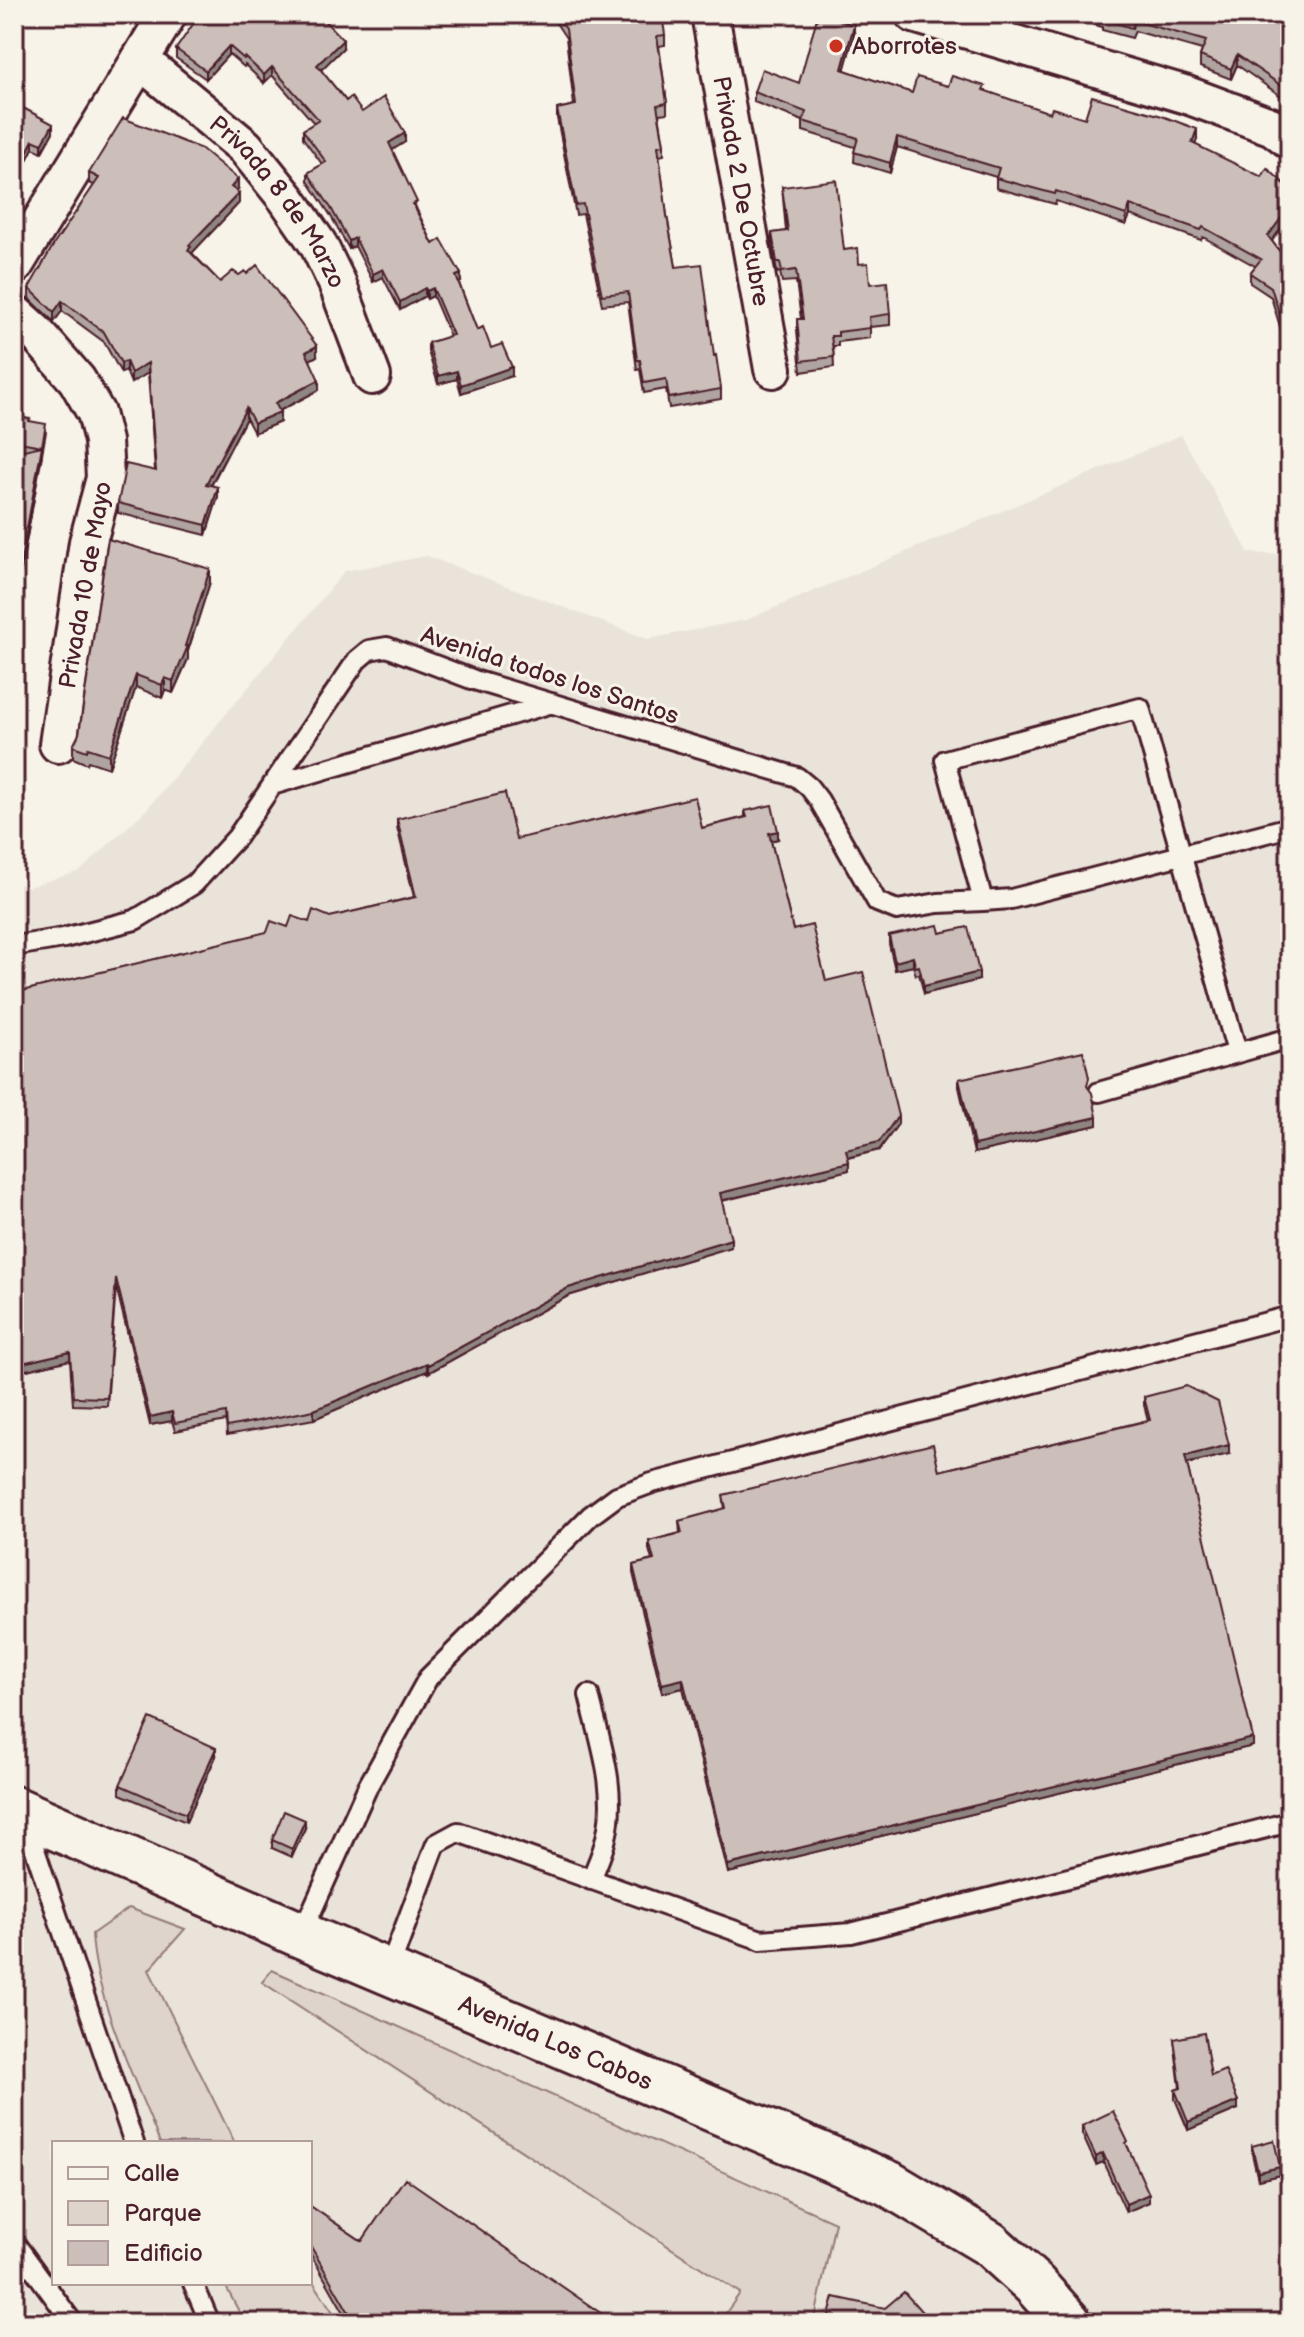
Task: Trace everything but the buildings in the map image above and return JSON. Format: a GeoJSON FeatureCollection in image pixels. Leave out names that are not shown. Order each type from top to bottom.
{"type":"FeatureCollection","features":[{"type":"Feature","properties":{"kind":"main road","name":"Avenida Los Cabos"},"geometry":{"type":"LineString","coordinates":[[18,1811],[301,1935],[888,2183],[990,2244],[1034,2284],[1069,2323]]}},
{"type":"Feature","properties":{"kind":"street"},"geometry":{"type":"LineString","coordinates":[[14,266],[168,14]]}},
{"type":"Feature","properties":{"kind":"street","name":"Privada 2 De Octubre"},"geometry":{"type":"LineString","coordinates":[[710,14],[773,369]]}},
{"type":"Feature","properties":{"kind":"street"},"geometry":{"type":"LineString","coordinates":[[914,14],[1187,95],[1273,127],[1290,140]]}},
{"type":"Feature","properties":{"kind":"street","name":"Privada 8 de Marzo"},"geometry":{"type":"LineString","coordinates":[[140,60],[245,147],[287,199],[318,244],[337,283],[372,376]]}},
{"type":"Feature","properties":{"kind":"street","name":"Privada 10 de Mayo"},"geometry":{"type":"LineString","coordinates":[[14,313],[77,380],[96,413],[103,441],[105,478],[88,542],[58,744]]}},
{"type":"Feature","properties":{"kind":"lane","name":"Avenida todos los Santos"},"geometry":{"type":"LineString","coordinates":[[14,946],[64,938],[135,920],[194,884],[237,837],[357,660],[369,650],[387,647],[474,680],[797,777],[819,800],[877,902],[897,910],[938,903],[1011,899],[1290,827]]}},
{"type":"Feature","properties":{"kind":"lane"},"geometry":{"type":"LineString","coordinates":[[272,785],[552,703]]}},
{"type":"Feature","properties":{"kind":"lane"},"geometry":{"type":"LineString","coordinates":[[983,901],[945,760],[1140,708],[1237,1052]]}},
{"type":"Feature","properties":{"kind":"lane"},"geometry":{"type":"LineString","coordinates":[[1099,1092],[1290,1038]]}},
{"type":"Feature","properties":{"kind":"lane"},"geometry":{"type":"LineString","coordinates":[[301,1935],[368,1786],[428,1678],[590,1516],[617,1496],[652,1483],[1290,1316]]}},
{"type":"Feature","properties":{"kind":"lane"},"geometry":{"type":"LineString","coordinates":[[589,1695],[610,1783],[606,1840],[591,1880]]}},
{"type":"Feature","properties":{"kind":"lane"},"geometry":{"type":"LineString","coordinates":[[18,1811],[133,2141]]}},
{"type":"Feature","properties":{"kind":"lane"},"geometry":{"type":"LineString","coordinates":[[388,1972],[436,1844],[458,1832],[761,1940],[851,1933],[1290,1822]]}},
{"type":"Feature","properties":{"kind":"lane"},"geometry":{"type":"LineString","coordinates":[[14,2242],[73,2323]]}},
{"type":"Feature","properties":{"kind":"lane"},"geometry":{"type":"LineString","coordinates":[[194,2285],[210,2323]]}},
{"type":"Feature","properties":{"kind":"shaded area"},"geometry":{"type":"Polygon","coordinates":[[[1181,435],[1249,553],[1290,555],[1290,2323],[14,2323],[14,883],[28,887],[80,871],[147,809],[345,571],[427,556],[648,639],[746,620],[1181,435]]]}},
{"type":"Feature","properties":{"kind":"green space"},"geometry":{"type":"Polygon","coordinates":[[[129,1908],[185,1929],[149,1970],[234,2141],[159,2141],[118,2040],[101,1985],[92,1934],[129,1908]]]}},
{"type":"Feature","properties":{"kind":"green space"},"geometry":{"type":"Polygon","coordinates":[[[272,1970],[835,2222],[814,2323],[719,2323],[740,2293],[262,1982],[272,1970]]]}},
{"type":"Feature","properties":{"kind":"green space"},"geometry":{"type":"Polygon","coordinates":[[[312,2280],[340,2323],[245,2323],[225,2285],[312,2285],[312,2280]]]}},
{"type":"Feature","properties":{"kind":"place","name":"Aborrotes"},"geometry":{"type":"Point","coordinates":[836,46]}}]}
